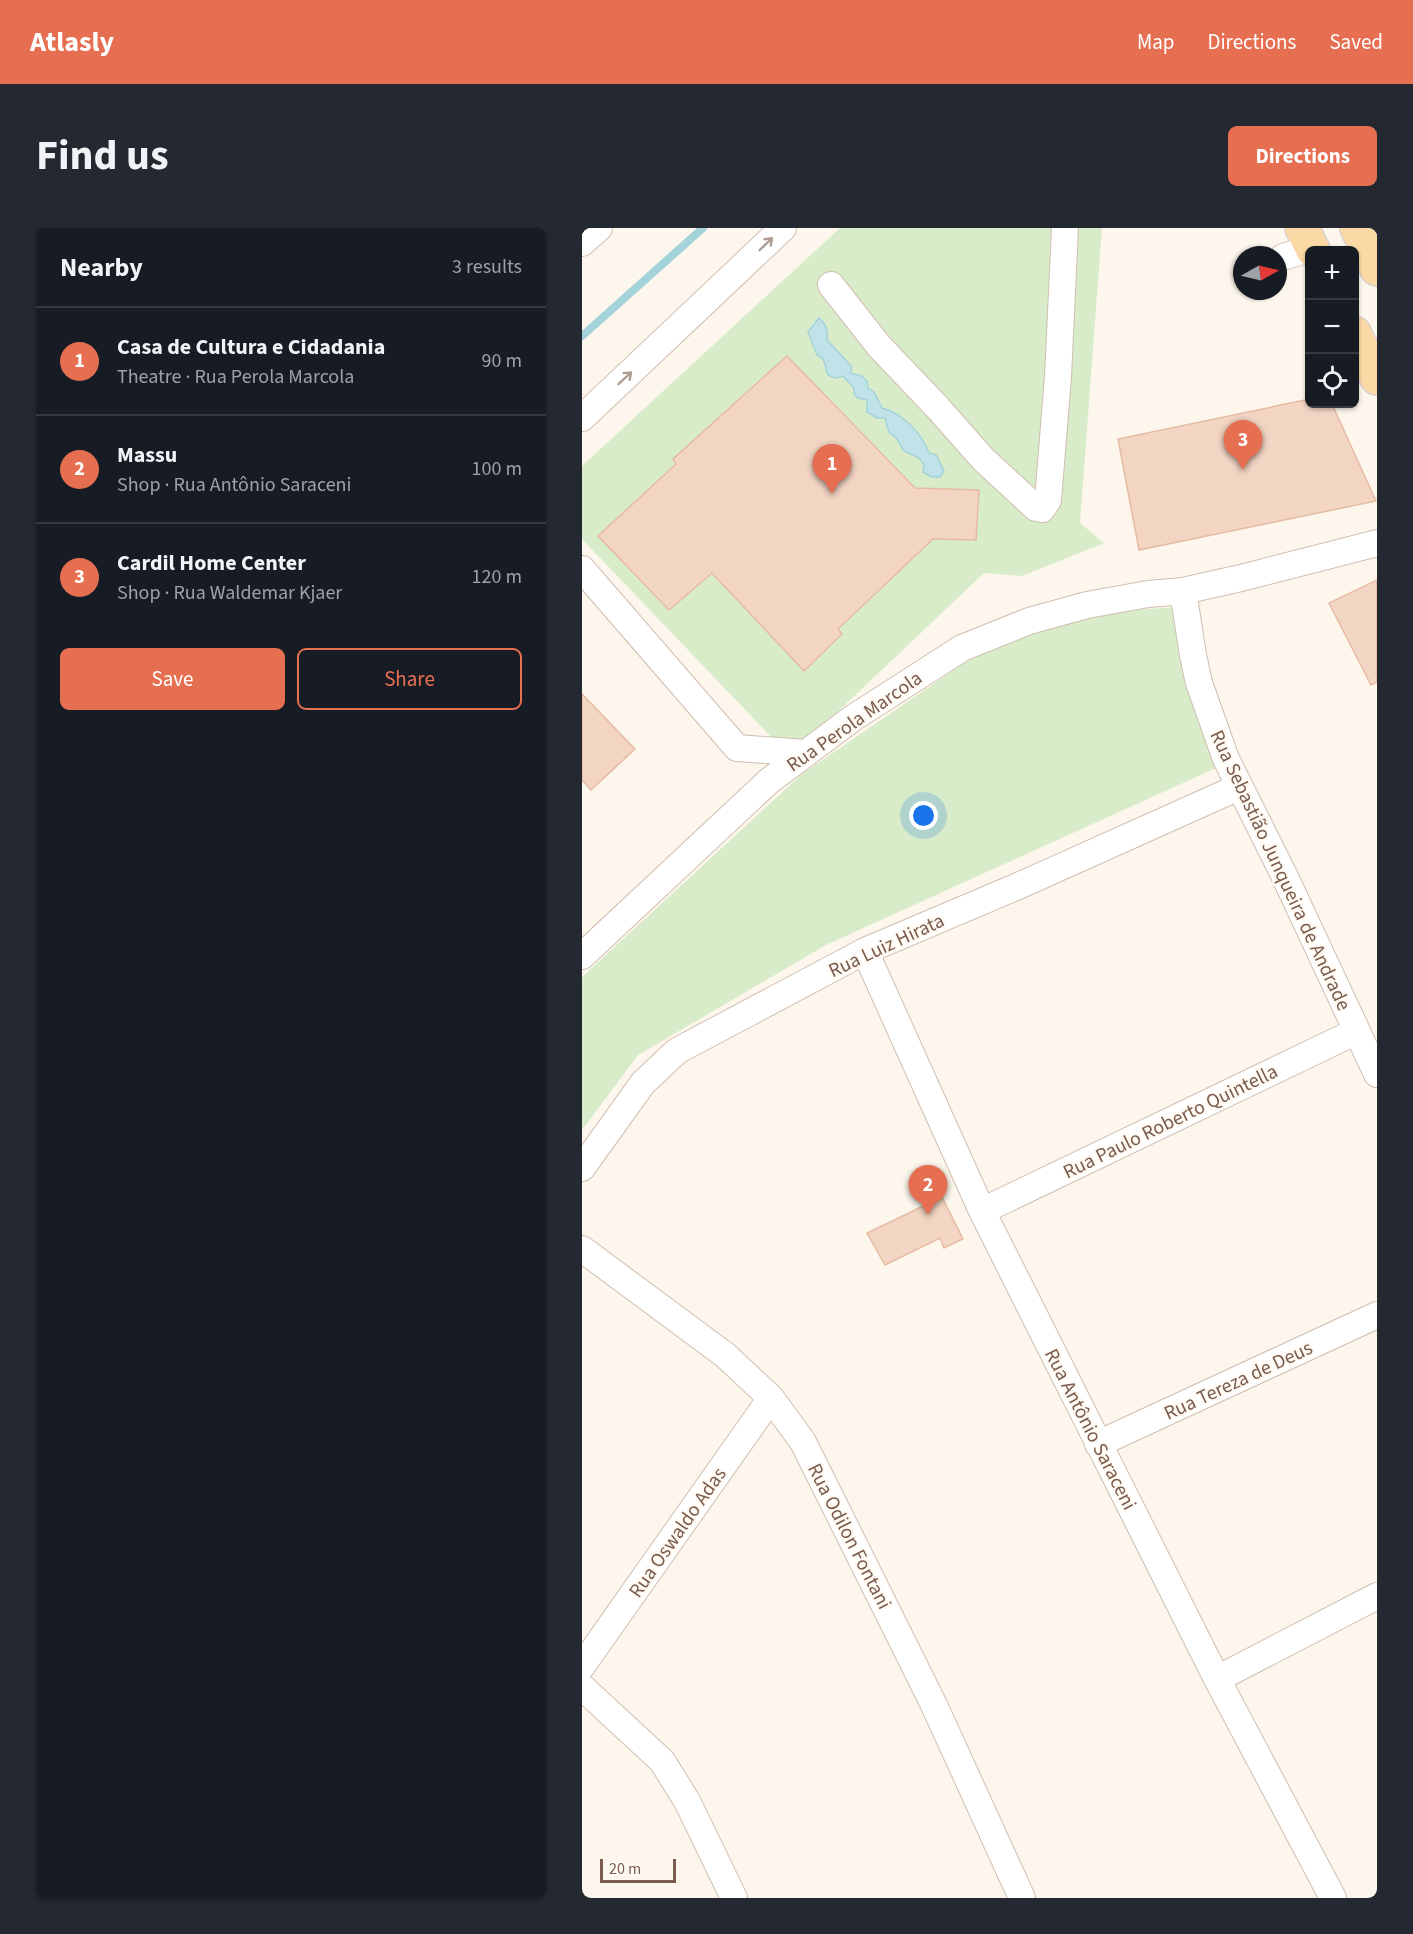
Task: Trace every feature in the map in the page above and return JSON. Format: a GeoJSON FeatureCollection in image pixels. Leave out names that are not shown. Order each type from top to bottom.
{"type":"FeatureCollection","features":[{"type":"Feature","properties":{"kind":"main road"},"geometry":{"type":"LineString","coordinates":[[1357,228],[1377,269]]}},
{"type":"Feature","properties":{"kind":"main road"},"geometry":{"type":"LineString","coordinates":[[1359,343],[1377,378]]}},
{"type":"Feature","properties":{"kind":"street"},"geometry":{"type":"LineString","coordinates":[[582,243],[599,228]]}},
{"type":"Feature","properties":{"kind":"street"},"geometry":{"type":"LineString","coordinates":[[582,418],[783,228]]}},
{"type":"Feature","properties":{"kind":"street"},"geometry":{"type":"LineString","coordinates":[[831,285],[879,346],[983,459],[1036,508],[1042,509],[1048,500],[1058,377],[1065,228]]}},
{"type":"Feature","properties":{"kind":"street","name":"Rua Perola Marcola"},"geometry":{"type":"LineString","coordinates":[[582,956],[769,781],[853,718],[962,648],[1029,621],[1087,605],[1148,594],[1183,591],[1377,543]]}},
{"type":"Feature","properties":{"kind":"street"},"geometry":{"type":"LineString","coordinates":[[582,569],[737,748],[806,753]]}},
{"type":"Feature","properties":{"kind":"street","name":"Rua Sebastião Junqueira de Andrade"},"geometry":{"type":"LineString","coordinates":[[1183,591],[1198,683],[1226,759],[1377,1074]]}},
{"type":"Feature","properties":{"kind":"street","name":"Rua Luiz Hirata"},"geometry":{"type":"LineString","coordinates":[[582,1168],[643,1083],[677,1051],[865,951],[1027,883],[1239,787]]}},
{"type":"Feature","properties":{"kind":"street","name":"Rua Antônio Saraceni"},"geometry":{"type":"LineString","coordinates":[[865,951],[982,1211],[1216,1679],[1333,1898]]}},
{"type":"Feature","properties":{"kind":"street","name":"Rua Paulo Roberto Quintella"},"geometry":{"type":"LineString","coordinates":[[982,1211],[1357,1031]]}},
{"type":"Feature","properties":{"kind":"street","name":"Rua Odilon Fontani"},"geometry":{"type":"LineString","coordinates":[[582,1249],[725,1355],[771,1398],[803,1442],[934,1705],[1022,1898]]}},
{"type":"Feature","properties":{"kind":"street","name":"Rua Tereza de Deus"},"geometry":{"type":"LineString","coordinates":[[1098,1444],[1377,1315]]}},
{"type":"Feature","properties":{"kind":"street","name":"Rua Oswaldo Adas"},"geometry":{"type":"LineString","coordinates":[[582,1666],[771,1398]]}},
{"type":"Feature","properties":{"kind":"street"},"geometry":{"type":"LineString","coordinates":[[1216,1679],[1377,1596]]}},
{"type":"Feature","properties":{"kind":"street"},"geometry":{"type":"LineString","coordinates":[[582,1687],[662,1761],[687,1801],[734,1898]]}},
{"type":"Feature","properties":{"kind":"green space"},"geometry":{"type":"Polygon","coordinates":[[[840,228],[1102,228],[1080,523],[1104,543],[1022,576],[984,573],[809,739],[775,741],[582,539],[582,466],[840,228]]]}},
{"type":"Feature","properties":{"kind":"green space"},"geometry":{"type":"Polygon","coordinates":[[[1178,607],[1216,768],[826,945],[638,1055],[582,1130],[582,977],[802,774],[964,663],[1041,627],[1131,610],[1178,607]]]}},
{"type":"Feature","properties":{"kind":"water"},"geometry":{"type":"Polygon","coordinates":[[[819,318],[826,328],[827,340],[852,367],[850,373],[862,376],[882,408],[897,414],[910,424],[926,445],[929,453],[936,455],[944,471],[940,477],[932,477],[923,472],[924,465],[919,458],[904,451],[897,439],[889,432],[885,418],[877,418],[867,412],[867,400],[858,398],[854,394],[854,388],[843,376],[835,378],[828,375],[824,361],[817,355],[808,332],[819,318]]]}},
{"type":"Feature","properties":{"kind":"building"},"geometry":{"type":"Polygon","coordinates":[[[787,356],[915,488],[979,490],[976,540],[933,539],[838,629],[842,634],[804,671],[712,573],[669,610],[598,536],[676,464],[673,459],[787,356]]]}},
{"type":"Feature","properties":{"kind":"building"},"geometry":{"type":"Polygon","coordinates":[[[1305,400],[1305,408],[1334,408],[1376,501],[1139,550],[1118,439],[1305,400]]]}},
{"type":"Feature","properties":{"kind":"building"},"geometry":{"type":"Polygon","coordinates":[[[1377,580],[1377,682],[1371,685],[1329,603],[1377,580]]]}},
{"type":"Feature","properties":{"kind":"building"},"geometry":{"type":"Polygon","coordinates":[[[582,694],[635,749],[591,790],[582,780],[582,694]]]}},
{"type":"Feature","properties":{"kind":"building"},"geometry":{"type":"Polygon","coordinates":[[[942,1197],[963,1239],[944,1248],[940,1238],[885,1265],[867,1233],[942,1197]]]}},
{"type":"Feature","properties":{"kind":"waterway"},"geometry":{"type":"LineString","coordinates":[[582,336],[703,228]]}},
{"type":"Feature","properties":{"kind":"place","name":"Cardil Home Center"},"geometry":{"type":"Point","coordinates":[1243,470]}},
{"type":"Feature","properties":{"kind":"place","name":"Casa de Cultura e Cidadania"},"geometry":{"type":"Point","coordinates":[832,494]}},
{"type":"Feature","properties":{"kind":"place","name":"Massu"},"geometry":{"type":"Point","coordinates":[928,1215]}}]}
